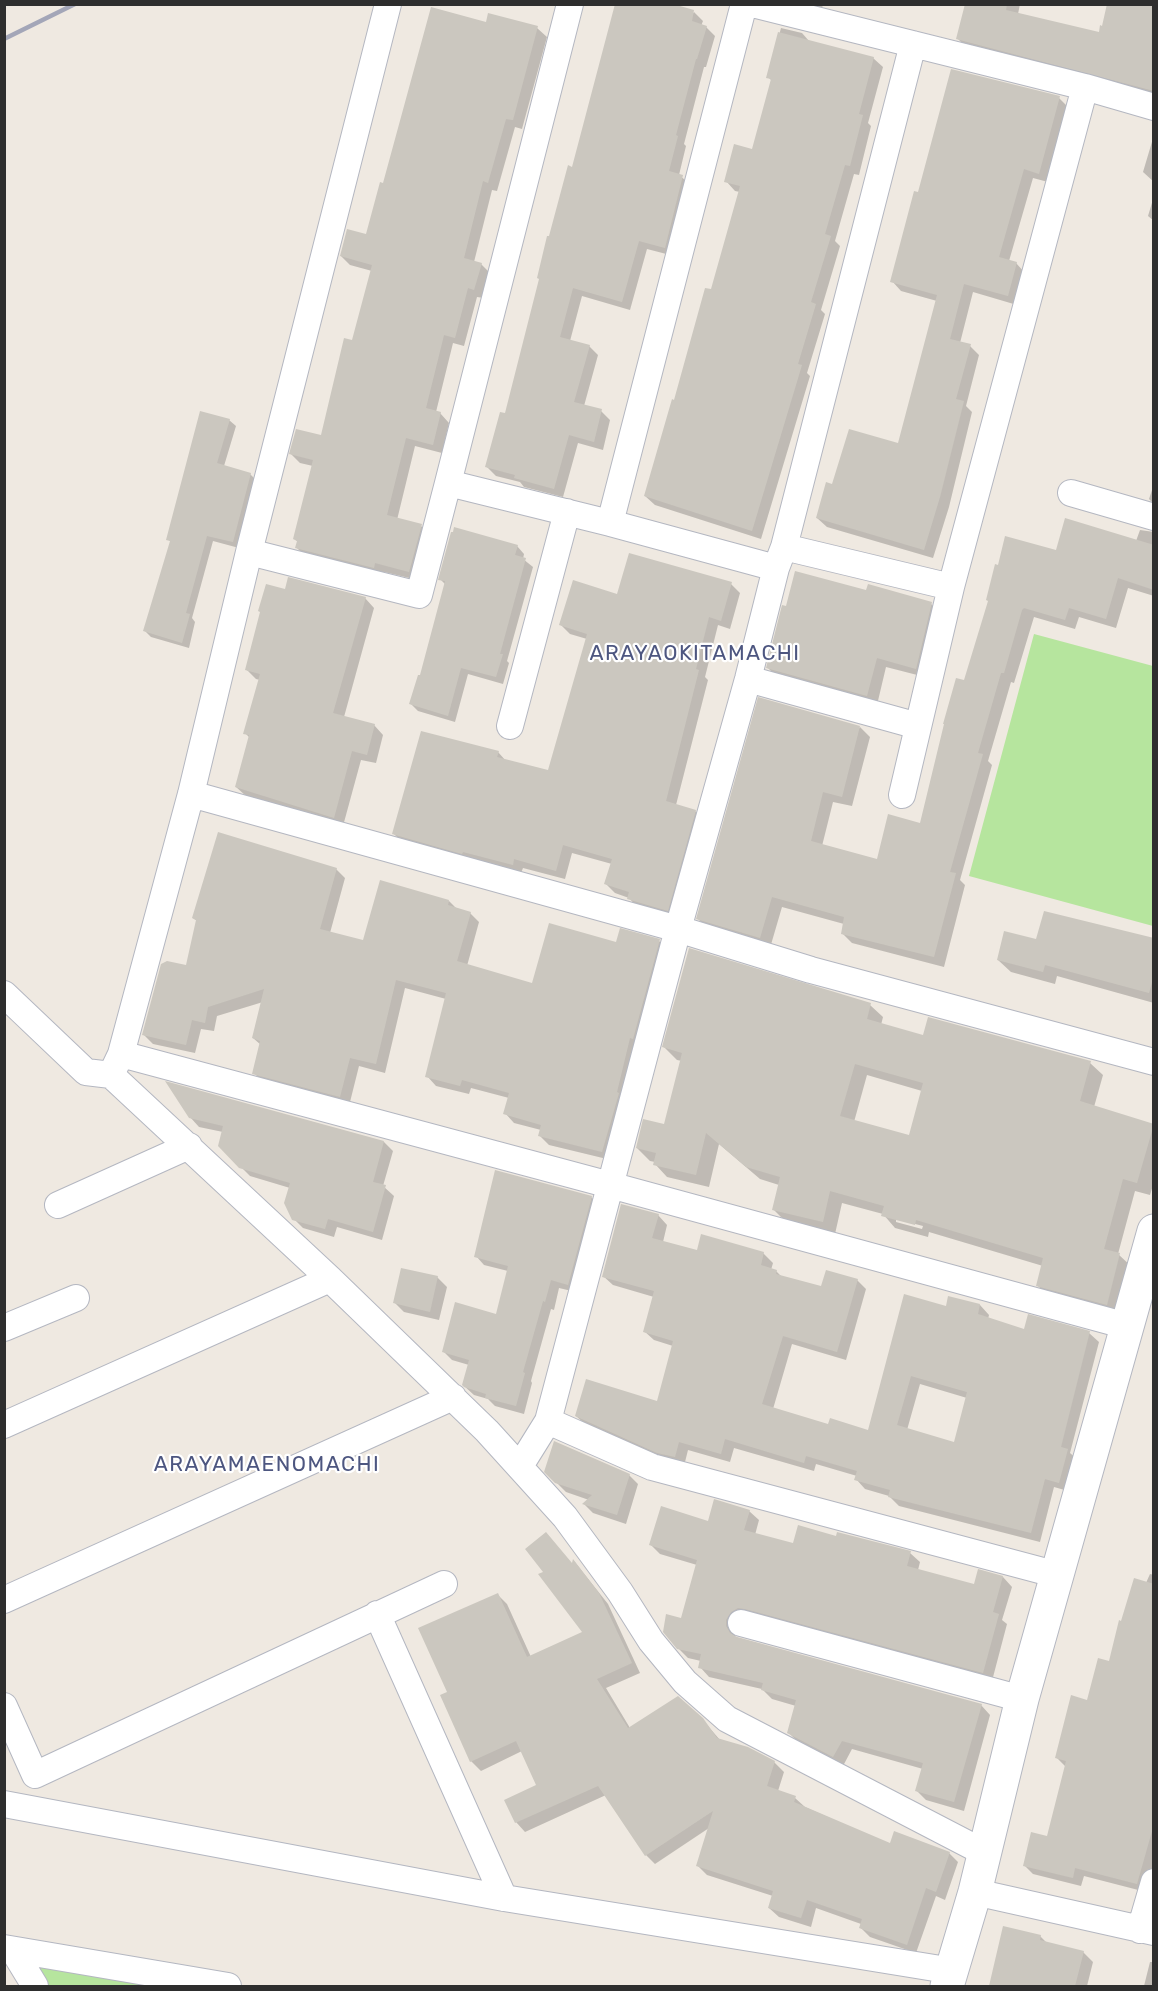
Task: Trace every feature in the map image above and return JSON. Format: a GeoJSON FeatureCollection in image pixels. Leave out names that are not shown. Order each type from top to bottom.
{"type":"FeatureCollection","features":[{"type":"Feature","properties":{"kind":"street"},"geometry":{"type":"LineString","coordinates":[[116,1064],[191,794],[249,552],[388,4]]}},
{"type":"Feature","properties":{"kind":"street"},"geometry":{"type":"LineString","coordinates":[[249,552],[419,595],[570,4]]}},
{"type":"Feature","properties":{"kind":"street"},"geometry":{"type":"LineString","coordinates":[[610,523],[744,4]]}},
{"type":"Feature","properties":{"kind":"street"},"geometry":{"type":"LineString","coordinates":[[752,4],[1084,87],[1154,107]]}},
{"type":"Feature","properties":{"kind":"street"},"geometry":{"type":"LineString","coordinates":[[520,1466],[548,1421],[678,929],[748,680],[913,44]]}},
{"type":"Feature","properties":{"kind":"street"},"geometry":{"type":"LineString","coordinates":[[902,795],[951,587],[1084,87]]}},
{"type":"Feature","properties":{"kind":"street"},"geometry":{"type":"LineString","coordinates":[[448,483],[610,523],[780,557],[951,587]]}},
{"type":"Feature","properties":{"kind":"street"},"geometry":{"type":"LineString","coordinates":[[1071,493],[1154,517]]}},
{"type":"Feature","properties":{"kind":"street"},"geometry":{"type":"LineString","coordinates":[[510,726],[567,512]]}},
{"type":"Feature","properties":{"kind":"street"},"geometry":{"type":"LineString","coordinates":[[748,680],[918,726]]}},
{"type":"Feature","properties":{"kind":"street"},"geometry":{"type":"LineString","coordinates":[[191,794],[678,929],[811,970],[1154,1062]]}},
{"type":"Feature","properties":{"kind":"street"},"geometry":{"type":"LineString","coordinates":[[4,994],[86,1072],[116,1064],[610,1185],[1127,1326]]}},
{"type":"Feature","properties":{"kind":"street"},"geometry":{"type":"LineString","coordinates":[[116,1064],[189,1146],[453,1397],[520,1466],[565,1518],[620,1592],[651,1641],[685,1682],[727,1719],[985,1853]]}},
{"type":"Feature","properties":{"kind":"street"},"geometry":{"type":"LineString","coordinates":[[58,1205],[189,1146]]}},
{"type":"Feature","properties":{"kind":"street"},"geometry":{"type":"LineString","coordinates":[[4,1804],[950,1979],[985,1853],[1022,1698],[1154,1231]]}},
{"type":"Feature","properties":{"kind":"street"},"geometry":{"type":"LineString","coordinates":[[4,1425],[330,1279]]}},
{"type":"Feature","properties":{"kind":"street"},"geometry":{"type":"LineString","coordinates":[[4,1328],[76,1298]]}},
{"type":"Feature","properties":{"kind":"street"},"geometry":{"type":"LineString","coordinates":[[4,1600],[453,1397]]}},
{"type":"Feature","properties":{"kind":"street"},"geometry":{"type":"LineString","coordinates":[[548,1421],[652,1467],[1058,1575]]}},
{"type":"Feature","properties":{"kind":"street"},"geometry":{"type":"LineString","coordinates":[[4,1706],[35,1775],[444,1584]]}},
{"type":"Feature","properties":{"kind":"street"},"geometry":{"type":"LineString","coordinates":[[377,1614],[504,1898]]}},
{"type":"Feature","properties":{"kind":"street"},"geometry":{"type":"LineString","coordinates":[[741,1623],[1022,1698]]}},
{"type":"Feature","properties":{"kind":"street"},"geometry":{"type":"LineString","coordinates":[[975,1892],[1147,1931],[1154,1882]]}},
{"type":"Feature","properties":{"kind":"street"},"geometry":{"type":"LineString","coordinates":[[9,1949],[35,1986]]}},
{"type":"Feature","properties":{"kind":"street"},"geometry":{"type":"LineString","coordinates":[[9,1949],[228,1986]]}},
{"type":"Feature","properties":{"kind":"green space"},"geometry":{"type":"Polygon","coordinates":[[[1034,634],[1153,666],[1153,926],[969,876],[1034,634]]]}},
{"type":"Feature","properties":{"kind":"green space"},"geometry":{"type":"Polygon","coordinates":[[[13,1950],[228,1986],[35,1986],[13,1950]]]}},
{"type":"Feature","properties":{"kind":"building"},"geometry":{"type":"Polygon","coordinates":[[[615,4],[673,4],[694,10],[692,21],[707,26],[676,135],[678,136],[669,171],[683,175],[665,248],[639,241],[622,302],[573,288],[560,337],[590,345],[574,402],[602,409],[594,442],[569,435],[554,489],[485,467],[500,412],[505,413],[539,279],[537,278],[547,236],[549,236],[568,165],[572,167],[615,4]]]}},
{"type":"Feature","properties":{"kind":"building"},"geometry":{"type":"Polygon","coordinates":[[[965,4],[1007,4],[1006,10],[1099,32],[1107,4],[1154,4],[1154,91],[956,39],[965,4]]]}},
{"type":"Feature","properties":{"kind":"building"},"geometry":{"type":"Polygon","coordinates":[[[431,7],[486,22],[488,13],[538,26],[513,120],[506,119],[488,183],[483,181],[464,258],[482,263],[474,290],[468,288],[455,338],[444,335],[426,408],[441,412],[433,445],[406,438],[387,515],[422,524],[409,572],[375,563],[374,568],[295,548],[297,541],[293,539],[313,460],[289,454],[296,429],[321,435],[344,338],[352,340],[372,265],[340,256],[347,229],[366,234],[380,182],[383,183],[431,7]]]}},
{"type":"Feature","properties":{"kind":"building"},"geometry":{"type":"Polygon","coordinates":[[[778,32],[874,57],[859,114],[863,115],[850,166],[845,165],[825,234],[831,236],[811,302],[816,304],[798,364],[802,365],[752,531],[644,496],[705,288],[711,289],[740,186],[724,182],[734,144],[752,149],[771,79],[766,78],[778,32]]]}},
{"type":"Feature","properties":{"kind":"building"},"geometry":{"type":"Polygon","coordinates":[[[951,69],[1060,96],[1039,174],[1024,169],[999,257],[1017,262],[1008,296],[964,284],[950,339],[971,344],[956,399],[964,401],[924,550],[816,518],[826,482],[832,484],[849,429],[898,443],[937,295],[890,282],[914,191],[918,192],[951,69]]]}},
{"type":"Feature","properties":{"kind":"building"},"geometry":{"type":"Polygon","coordinates":[[[200,411],[230,419],[217,463],[251,473],[233,542],[207,536],[186,613],[190,614],[182,643],[143,631],[170,541],[166,540],[200,411]]]}},
{"type":"Feature","properties":{"kind":"building"},"geometry":{"type":"Polygon","coordinates":[[[1065,518],[1154,545],[1154,590],[1118,578],[1106,619],[1069,608],[1065,620],[1024,608],[1022,610],[978,753],[983,754],[950,872],[956,873],[934,957],[841,934],[844,917],[772,897],[760,938],[696,919],[758,697],[860,726],[842,797],[823,792],[811,841],[877,859],[888,814],[920,823],[956,678],[964,680],[988,601],[986,600],[995,564],[998,565],[1005,536],[1056,550],[1065,518]]]}},
{"type":"Feature","properties":{"kind":"building"},"geometry":{"type":"Polygon","coordinates":[[[454,527],[518,545],[515,555],[526,558],[496,677],[461,668],[448,716],[409,704],[418,675],[420,675],[445,581],[438,580],[454,527]]]}},
{"type":"Feature","properties":{"kind":"building"},"geometry":{"type":"Polygon","coordinates":[[[629,553],[732,582],[721,621],[709,617],[696,669],[699,670],[666,801],[696,810],[668,911],[627,899],[629,892],[604,884],[612,859],[563,845],[556,871],[514,859],[513,865],[463,852],[462,854],[392,834],[421,731],[499,751],[497,757],[548,770],[587,634],[559,625],[573,580],[617,594],[629,553]]]}},
{"type":"Feature","properties":{"kind":"building"},"geometry":{"type":"Polygon","coordinates":[[[795,571],[866,590],[868,584],[932,602],[916,669],[877,658],[867,696],[766,668],[782,605],[786,606],[795,571]]]}},
{"type":"Feature","properties":{"kind":"building"},"geometry":{"type":"Polygon","coordinates":[[[288,577],[366,597],[333,713],[375,724],[367,755],[352,751],[334,818],[235,787],[249,735],[243,734],[260,674],[245,670],[260,612],[258,611],[266,584],[285,589],[288,577]]]}},
{"type":"Feature","properties":{"kind":"building"},"geometry":{"type":"Polygon","coordinates":[[[218,832],[337,868],[320,929],[363,940],[380,880],[449,900],[448,905],[471,912],[457,961],[532,983],[549,923],[616,942],[620,928],[660,939],[633,1039],[630,1038],[617,1092],[619,1093],[602,1152],[538,1136],[541,1125],[503,1114],[509,1093],[462,1080],[460,1086],[425,1077],[446,993],[396,980],[376,1064],[350,1058],[340,1097],[252,1074],[260,1041],[252,1038],[264,989],[208,1007],[205,1023],[192,1020],[186,1045],[142,1035],[161,964],[167,961],[186,965],[196,920],[192,918],[218,832]]]}},
{"type":"Feature","properties":{"kind":"building"},"geometry":{"type":"Polygon","coordinates":[[[1044,911],[1154,938],[1154,975],[1149,993],[1045,965],[1043,972],[997,960],[1004,931],[1036,939],[1044,911]]]}},
{"type":"Feature","properties":{"kind":"building"},"geometry":{"type":"Polygon","coordinates":[[[689,948],[871,1003],[867,1019],[923,1035],[928,1017],[1091,1061],[1080,1101],[1154,1124],[1137,1183],[1123,1179],[1104,1249],[1120,1253],[1107,1305],[1036,1286],[1043,1258],[916,1220],[915,1225],[881,1216],[884,1206],[830,1191],[823,1222],[772,1210],[780,1177],[746,1167],[706,1133],[696,1175],[653,1165],[656,1153],[636,1148],[643,1119],[664,1124],[682,1053],[662,1047],[689,948]],[[855,1064],[840,1116],[909,1135],[923,1083],[855,1064]]]}},
{"type":"Feature","properties":{"kind":"building"},"geometry":{"type":"Polygon","coordinates":[[[165,1081],[384,1141],[373,1182],[386,1185],[373,1232],[328,1219],[325,1229],[292,1220],[284,1203],[290,1183],[239,1168],[218,1146],[223,1126],[189,1118],[165,1081]]]}},
{"type":"Feature","properties":{"kind":"building"},"geometry":{"type":"Polygon","coordinates":[[[495,1170],[592,1196],[568,1285],[551,1280],[545,1302],[543,1301],[516,1406],[485,1398],[486,1394],[464,1387],[462,1385],[469,1360],[442,1352],[455,1302],[496,1314],[508,1266],[474,1257],[495,1170]]]}},
{"type":"Feature","properties":{"kind":"building"},"geometry":{"type":"Polygon","coordinates":[[[621,1204],[659,1214],[652,1238],[697,1250],[701,1234],[764,1252],[761,1265],[777,1270],[776,1274],[821,1286],[826,1270],[858,1279],[837,1352],[783,1336],[762,1404],[828,1424],[830,1418],[868,1430],[904,1294],[946,1306],[948,1296],[980,1304],[978,1314],[1024,1329],[1028,1314],[1090,1331],[1061,1447],[1068,1449],[1059,1483],[1045,1479],[1031,1533],[888,1497],[890,1490],[854,1480],[857,1471],[806,1456],[804,1463],[725,1439],[721,1454],[679,1442],[675,1457],[657,1453],[575,1416],[586,1379],[657,1401],[673,1341],[643,1332],[654,1291],[602,1277],[621,1204]],[[911,1376],[897,1425],[954,1442],[967,1392],[911,1376]]]}},
{"type":"Feature","properties":{"kind":"building"},"geometry":{"type":"Polygon","coordinates":[[[401,1268],[438,1276],[430,1312],[393,1303],[401,1268]]]}},
{"type":"Feature","properties":{"kind":"building"},"geometry":{"type":"Polygon","coordinates":[[[554,1441],[630,1474],[617,1515],[582,1504],[592,1495],[555,1483],[544,1472],[554,1441]]]}},
{"type":"Feature","properties":{"kind":"building"},"geometry":{"type":"Polygon","coordinates":[[[714,1499],[750,1510],[744,1530],[793,1543],[798,1525],[836,1536],[837,1532],[911,1551],[907,1566],[974,1584],[978,1569],[1003,1576],[993,1612],[999,1614],[983,1673],[745,1609],[738,1608],[731,1612],[726,1620],[730,1633],[737,1637],[982,1704],[954,1802],[915,1791],[923,1763],[842,1741],[833,1757],[787,1733],[796,1700],[761,1690],[763,1683],[698,1668],[701,1654],[677,1649],[663,1632],[666,1614],[681,1618],[697,1560],[649,1545],[661,1506],[708,1521],[714,1499]]]}},
{"type":"Feature","properties":{"kind":"building"},"geometry":{"type":"Polygon","coordinates":[[[546,1532],[572,1563],[573,1559],[599,1593],[632,1663],[597,1679],[628,1728],[678,1696],[703,1718],[717,1738],[748,1747],[775,1761],[767,1786],[796,1796],[794,1802],[890,1843],[894,1831],[950,1852],[936,1892],[926,1888],[907,1945],[859,1928],[862,1919],[807,1900],[801,1918],[768,1908],[773,1891],[696,1866],[713,1811],[645,1856],[598,1786],[515,1823],[504,1800],[536,1785],[516,1741],[470,1762],[440,1695],[447,1692],[418,1628],[498,1593],[527,1657],[582,1632],[538,1574],[543,1572],[525,1549],[546,1532]]]}},
{"type":"Feature","properties":{"kind":"building"},"geometry":{"type":"Polygon","coordinates":[[[1134,1578],[1154,1584],[1154,1824],[1137,1884],[1075,1868],[1073,1878],[1023,1866],[1031,1832],[1047,1836],[1066,1761],[1055,1758],[1071,1695],[1087,1700],[1098,1658],[1109,1661],[1119,1620],[1121,1621],[1134,1578]]]}},
{"type":"Feature","properties":{"kind":"building"},"geometry":{"type":"Polygon","coordinates":[[[1003,1926],[1041,1935],[1040,1940],[1084,1951],[1075,1986],[989,1986],[1003,1926]]]}},
{"type":"Feature","properties":{"kind":"railway"},"geometry":{"type":"LineString","coordinates":[[4,39],[75,4]]}},
{"type":"Feature","properties":{"kind":"district","name":"ARAYAOKITAMACHI"},"geometry":{"type":"Point","coordinates":[695,654]}},
{"type":"Feature","properties":{"kind":"district","name":"ARAYAMAENOMACHI"},"geometry":{"type":"Point","coordinates":[267,1465]}}]}
